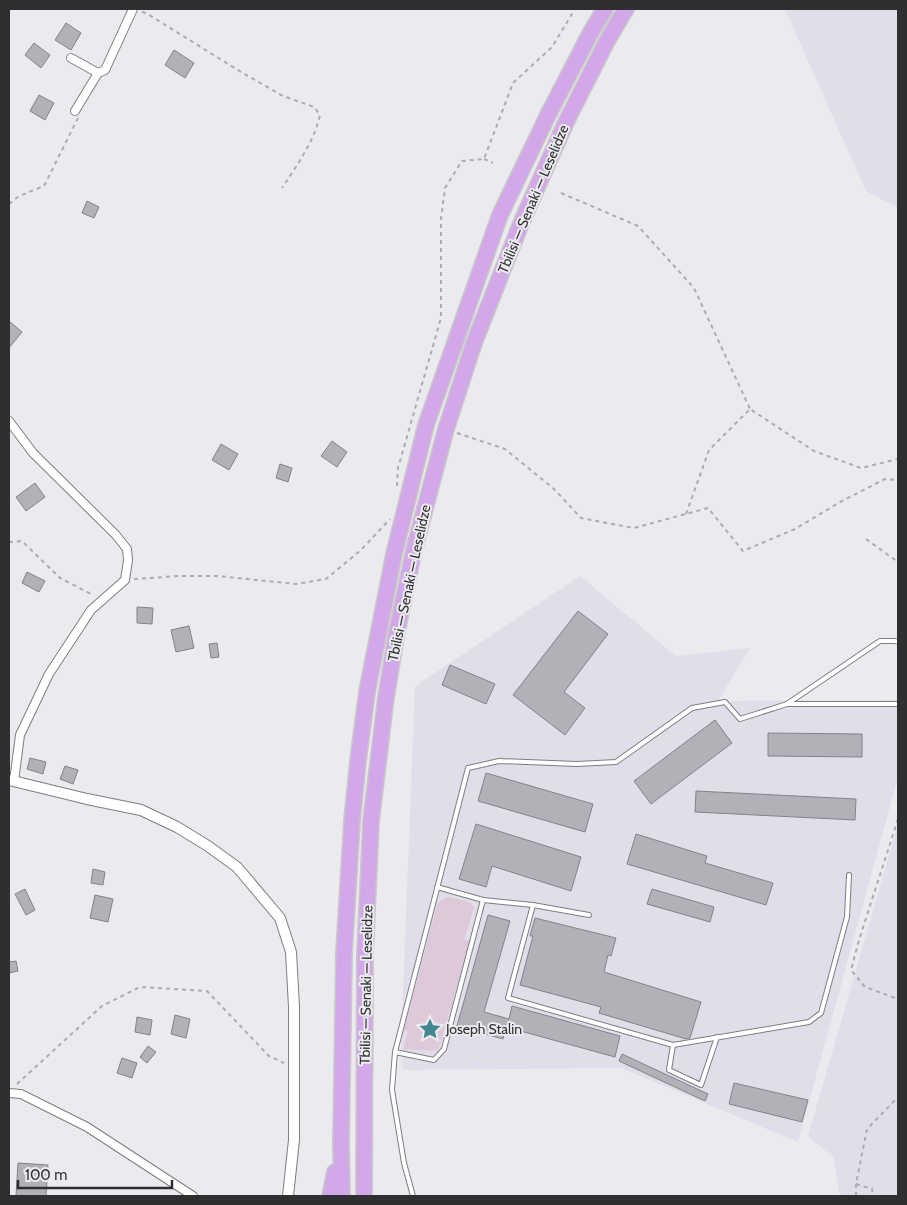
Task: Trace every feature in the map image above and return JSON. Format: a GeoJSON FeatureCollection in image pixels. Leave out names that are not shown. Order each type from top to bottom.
{"type":"FeatureCollection","features":[{"type":"Feature","properties":{"kind":"highway","name":"Tbilisi — Senaki — Leselidze"},"geometry":{"type":"LineString","coordinates":[[342,1196],[344,953],[356,781],[367,692],[394,554],[426,425],[500,215],[548,115],[605,9]]}},
{"type":"Feature","properties":{"kind":"highway","name":"Tbilisi — Senaki — Leselidze"},"geometry":{"type":"LineString","coordinates":[[364,1196],[366,954],[371,820],[386,697],[397,631],[414,550],[446,429],[474,343],[522,220],[567,120],[607,41],[626,9]]}},
{"type":"Feature","properties":{"kind":"highway"},"geometry":{"type":"LineString","coordinates":[[364,1143],[374,1196]]}},
{"type":"Feature","properties":{"kind":"highway"},"geometry":{"type":"LineString","coordinates":[[330,1196],[341,1144]]}},
{"type":"Feature","properties":{"kind":"street"},"geometry":{"type":"LineString","coordinates":[[75,111],[98,73],[105,70],[133,9]]}},
{"type":"Feature","properties":{"kind":"street"},"geometry":{"type":"LineString","coordinates":[[71,58],[98,73]]}},
{"type":"Feature","properties":{"kind":"street"},"geometry":{"type":"LineString","coordinates":[[9,421],[33,453],[115,534],[126,549],[128,560],[124,580],[91,610],[50,674],[20,735],[12,781],[141,810],[177,827],[201,841],[237,867],[280,918],[291,952],[294,1007],[294,1140],[288,1196]]}},
{"type":"Feature","properties":{"kind":"street"},"geometry":{"type":"LineString","coordinates":[[9,1093],[21,1094],[87,1127],[193,1196]]}},
{"type":"Feature","properties":{"kind":"lane"},"geometry":{"type":"LineString","coordinates":[[413,1196],[404,1163],[392,1090],[395,1052],[468,768],[499,761],[577,764],[616,762],[692,708],[725,702],[740,719],[786,704],[880,641],[898,642]]}},
{"type":"Feature","properties":{"kind":"lane"},"geometry":{"type":"LineString","coordinates":[[786,704],[898,704]]}},
{"type":"Feature","properties":{"kind":"lane"},"geometry":{"type":"LineString","coordinates":[[533,905],[508,998],[673,1045],[809,1022],[821,1013],[847,917],[849,875]]}},
{"type":"Feature","properties":{"kind":"lane"},"geometry":{"type":"LineString","coordinates":[[438,887],[484,900],[533,905],[589,915]]}},
{"type":"Feature","properties":{"kind":"lane"},"geometry":{"type":"LineString","coordinates":[[395,1052],[434,1060],[444,1049],[484,900]]}},
{"type":"Feature","properties":{"kind":"lane"},"geometry":{"type":"LineString","coordinates":[[673,1045],[669,1070],[701,1085],[717,1037]]}},
{"type":"Feature","properties":{"kind":"path"},"geometry":{"type":"LineString","coordinates":[[133,9],[146,13],[283,96],[314,107],[320,115],[317,128],[301,159],[282,188]]}},
{"type":"Feature","properties":{"kind":"path"},"geometry":{"type":"LineString","coordinates":[[484,159],[513,83],[552,47],[575,9]]}},
{"type":"Feature","properties":{"kind":"path"},"geometry":{"type":"LineString","coordinates":[[9,204],[19,196],[44,186],[80,116],[75,111]]}},
{"type":"Feature","properties":{"kind":"path"},"geometry":{"type":"LineString","coordinates":[[397,486],[398,468],[441,318],[441,219],[445,188],[462,161],[484,159],[493,163]]}},
{"type":"Feature","properties":{"kind":"path"},"geometry":{"type":"LineString","coordinates":[[561,193],[638,226],[694,288],[750,409],[814,451],[862,468],[898,460]]}},
{"type":"Feature","properties":{"kind":"path"},"geometry":{"type":"LineString","coordinates":[[686,514],[708,450],[750,409]]}},
{"type":"Feature","properties":{"kind":"path"},"geometry":{"type":"LineString","coordinates":[[446,429],[504,448],[554,489],[581,518],[634,528],[708,508],[743,551],[795,529],[885,478],[898,480]]}},
{"type":"Feature","properties":{"kind":"path"},"geometry":{"type":"LineString","coordinates":[[124,580],[179,576],[218,576],[296,584],[326,578],[361,550],[394,513]]}},
{"type":"Feature","properties":{"kind":"path"},"geometry":{"type":"LineString","coordinates":[[866,539],[898,562]]}},
{"type":"Feature","properties":{"kind":"path"},"geometry":{"type":"LineString","coordinates":[[9,542],[22,541],[60,578],[102,600]]}},
{"type":"Feature","properties":{"kind":"path"},"geometry":{"type":"LineString","coordinates":[[898,819],[851,970],[865,987],[898,999]]}},
{"type":"Feature","properties":{"kind":"path"},"geometry":{"type":"LineString","coordinates":[[16,1085],[102,1006],[140,987],[207,990],[268,1056],[294,1066]]}},
{"type":"Feature","properties":{"kind":"path"},"geometry":{"type":"LineString","coordinates":[[856,1196],[856,1184],[867,1128],[898,1097]]}},
{"type":"Feature","properties":{"kind":"path"},"geometry":{"type":"LineString","coordinates":[[856,1184],[872,1189],[873,1196]]}},
{"type":"Feature","properties":{"kind":"shaded area"},"geometry":{"type":"Polygon","coordinates":[[[785,9],[898,9],[898,208],[866,191],[785,9]]]}},
{"type":"Feature","properties":{"kind":"shaded area"},"geometry":{"type":"Polygon","coordinates":[[[580,576],[676,656],[750,648],[718,701],[898,700],[898,777],[798,1142],[621,1068],[403,1070],[401,1041],[415,686],[580,576]]]}},
{"type":"Feature","properties":{"kind":"shaded area"},"geometry":{"type":"Polygon","coordinates":[[[898,824],[898,1196],[840,1196],[833,1157],[808,1136],[898,824]]]}},
{"type":"Feature","properties":{"kind":"shaded area"},"geometry":{"type":"Polygon","coordinates":[[[450,897],[467,902],[474,908],[464,940],[470,941],[440,1045],[438,1049],[432,1051],[403,1049],[408,1032],[404,1030],[437,905],[442,900],[450,897]]]}},
{"type":"Feature","properties":{"kind":"building"},"geometry":{"type":"Polygon","coordinates":[[[66,23],[81,33],[71,50],[55,40],[66,23]]]}},
{"type":"Feature","properties":{"kind":"building"},"geometry":{"type":"Polygon","coordinates":[[[34,43],[50,55],[41,68],[25,55],[34,43]]]}},
{"type":"Feature","properties":{"kind":"building"},"geometry":{"type":"Polygon","coordinates":[[[174,50],[194,63],[185,78],[165,65],[174,50]]]}},
{"type":"Feature","properties":{"kind":"building"},"geometry":{"type":"Polygon","coordinates":[[[39,95],[54,103],[45,120],[30,111],[39,95]]]}},
{"type":"Feature","properties":{"kind":"building"},"geometry":{"type":"Polygon","coordinates":[[[87,201],[99,207],[94,218],[82,213],[87,201]]]}},
{"type":"Feature","properties":{"kind":"building"},"geometry":{"type":"Polygon","coordinates":[[[9,321],[22,332],[9,348],[9,321]]]}},
{"type":"Feature","properties":{"kind":"building"},"geometry":{"type":"Polygon","coordinates":[[[332,441],[347,452],[337,467],[321,456],[332,441]]]}},
{"type":"Feature","properties":{"kind":"building"},"geometry":{"type":"Polygon","coordinates":[[[221,444],[238,454],[229,470],[212,460],[221,444]]]}},
{"type":"Feature","properties":{"kind":"building"},"geometry":{"type":"Polygon","coordinates":[[[280,464],[292,468],[288,482],[276,478],[280,464]]]}},
{"type":"Feature","properties":{"kind":"building"},"geometry":{"type":"Polygon","coordinates":[[[35,483],[45,497],[26,511],[16,497],[35,483]]]}},
{"type":"Feature","properties":{"kind":"building"},"geometry":{"type":"Polygon","coordinates":[[[27,572],[45,581],[39,592],[22,583],[27,572]]]}},
{"type":"Feature","properties":{"kind":"building"},"geometry":{"type":"Polygon","coordinates":[[[137,607],[153,608],[152,624],[137,623],[137,607]]]}},
{"type":"Feature","properties":{"kind":"building"},"geometry":{"type":"Polygon","coordinates":[[[578,611],[608,634],[564,692],[585,708],[565,735],[513,695],[578,611]]]}},
{"type":"Feature","properties":{"kind":"building"},"geometry":{"type":"Polygon","coordinates":[[[189,626],[194,648],[176,652],[171,630],[189,626]]]}},
{"type":"Feature","properties":{"kind":"building"},"geometry":{"type":"Polygon","coordinates":[[[217,643],[219,657],[211,658],[209,644],[217,643]]]}},
{"type":"Feature","properties":{"kind":"building"},"geometry":{"type":"Polygon","coordinates":[[[450,665],[495,684],[486,704],[442,685],[450,665]]]}},
{"type":"Feature","properties":{"kind":"building"},"geometry":{"type":"Polygon","coordinates":[[[715,720],[732,743],[651,804],[634,781],[715,720]]]}},
{"type":"Feature","properties":{"kind":"building"},"geometry":{"type":"Polygon","coordinates":[[[768,733],[862,734],[862,757],[768,756],[768,733]]]}},
{"type":"Feature","properties":{"kind":"building"},"geometry":{"type":"Polygon","coordinates":[[[30,758],[46,762],[43,774],[27,769],[30,758]]]}},
{"type":"Feature","properties":{"kind":"building"},"geometry":{"type":"Polygon","coordinates":[[[65,766],[78,770],[73,784],[60,779],[65,766]]]}},
{"type":"Feature","properties":{"kind":"building"},"geometry":{"type":"Polygon","coordinates":[[[486,773],[593,804],[585,832],[478,801],[486,773]]]}},
{"type":"Feature","properties":{"kind":"building"},"geometry":{"type":"Polygon","coordinates":[[[696,791],[856,799],[855,820],[695,812],[696,791]]]}},
{"type":"Feature","properties":{"kind":"building"},"geometry":{"type":"Polygon","coordinates":[[[476,824],[581,857],[571,891],[492,866],[486,887],[459,879],[476,824]]]}},
{"type":"Feature","properties":{"kind":"building"},"geometry":{"type":"Polygon","coordinates":[[[636,834],[707,856],[705,863],[773,883],[766,905],[627,864],[636,834]]]}},
{"type":"Feature","properties":{"kind":"building"},"geometry":{"type":"Polygon","coordinates":[[[93,869],[105,872],[103,885],[91,883],[93,869]]]}},
{"type":"Feature","properties":{"kind":"building"},"geometry":{"type":"Polygon","coordinates":[[[25,889],[35,910],[26,915],[15,894],[25,889]]]}},
{"type":"Feature","properties":{"kind":"building"},"geometry":{"type":"Polygon","coordinates":[[[652,889],[714,907],[710,922],[647,904],[652,889]]]}},
{"type":"Feature","properties":{"kind":"building"},"geometry":{"type":"Polygon","coordinates":[[[95,895],[113,899],[108,922],[90,918],[95,895]]]}},
{"type":"Feature","properties":{"kind":"building"},"geometry":{"type":"Polygon","coordinates":[[[488,915],[510,921],[484,1012],[509,1019],[512,1006],[620,1036],[615,1057],[506,1027],[503,1039],[457,1026],[488,915]]]}},
{"type":"Feature","properties":{"kind":"building"},"geometry":{"type":"Polygon","coordinates":[[[535,918],[616,938],[611,956],[608,955],[604,972],[701,1002],[690,1038],[686,1039],[599,1013],[601,1007],[520,985],[533,936],[530,936],[535,918]]]}},
{"type":"Feature","properties":{"kind":"building"},"geometry":{"type":"Polygon","coordinates":[[[16,961],[18,971],[9,973],[9,962],[16,961]]]}},
{"type":"Feature","properties":{"kind":"building"},"geometry":{"type":"Polygon","coordinates":[[[175,1015],[190,1019],[186,1038],[171,1034],[175,1015]]]}},
{"type":"Feature","properties":{"kind":"building"},"geometry":{"type":"Polygon","coordinates":[[[137,1017],[152,1020],[150,1035],[135,1032],[137,1017]]]}},
{"type":"Feature","properties":{"kind":"building"},"geometry":{"type":"Polygon","coordinates":[[[148,1046],[156,1052],[147,1063],[140,1057],[148,1046]]]}},
{"type":"Feature","properties":{"kind":"building"},"geometry":{"type":"Polygon","coordinates":[[[622,1054],[708,1094],[705,1101],[619,1061],[622,1054]]]}},
{"type":"Feature","properties":{"kind":"building"},"geometry":{"type":"Polygon","coordinates":[[[122,1058],[137,1063],[132,1078],[117,1073],[122,1058]]]}},
{"type":"Feature","properties":{"kind":"building"},"geometry":{"type":"Polygon","coordinates":[[[734,1083],[808,1100],[802,1122],[729,1104],[734,1083]]]}},
{"type":"Feature","properties":{"kind":"building"},"geometry":{"type":"Polygon","coordinates":[[[18,1163],[48,1165],[46,1196],[16,1196],[18,1163]]]}},
{"type":"Feature","properties":{"kind":"place","name":"Joseph Stalin"},"geometry":{"type":"Point","coordinates":[430,1029]}}]}
